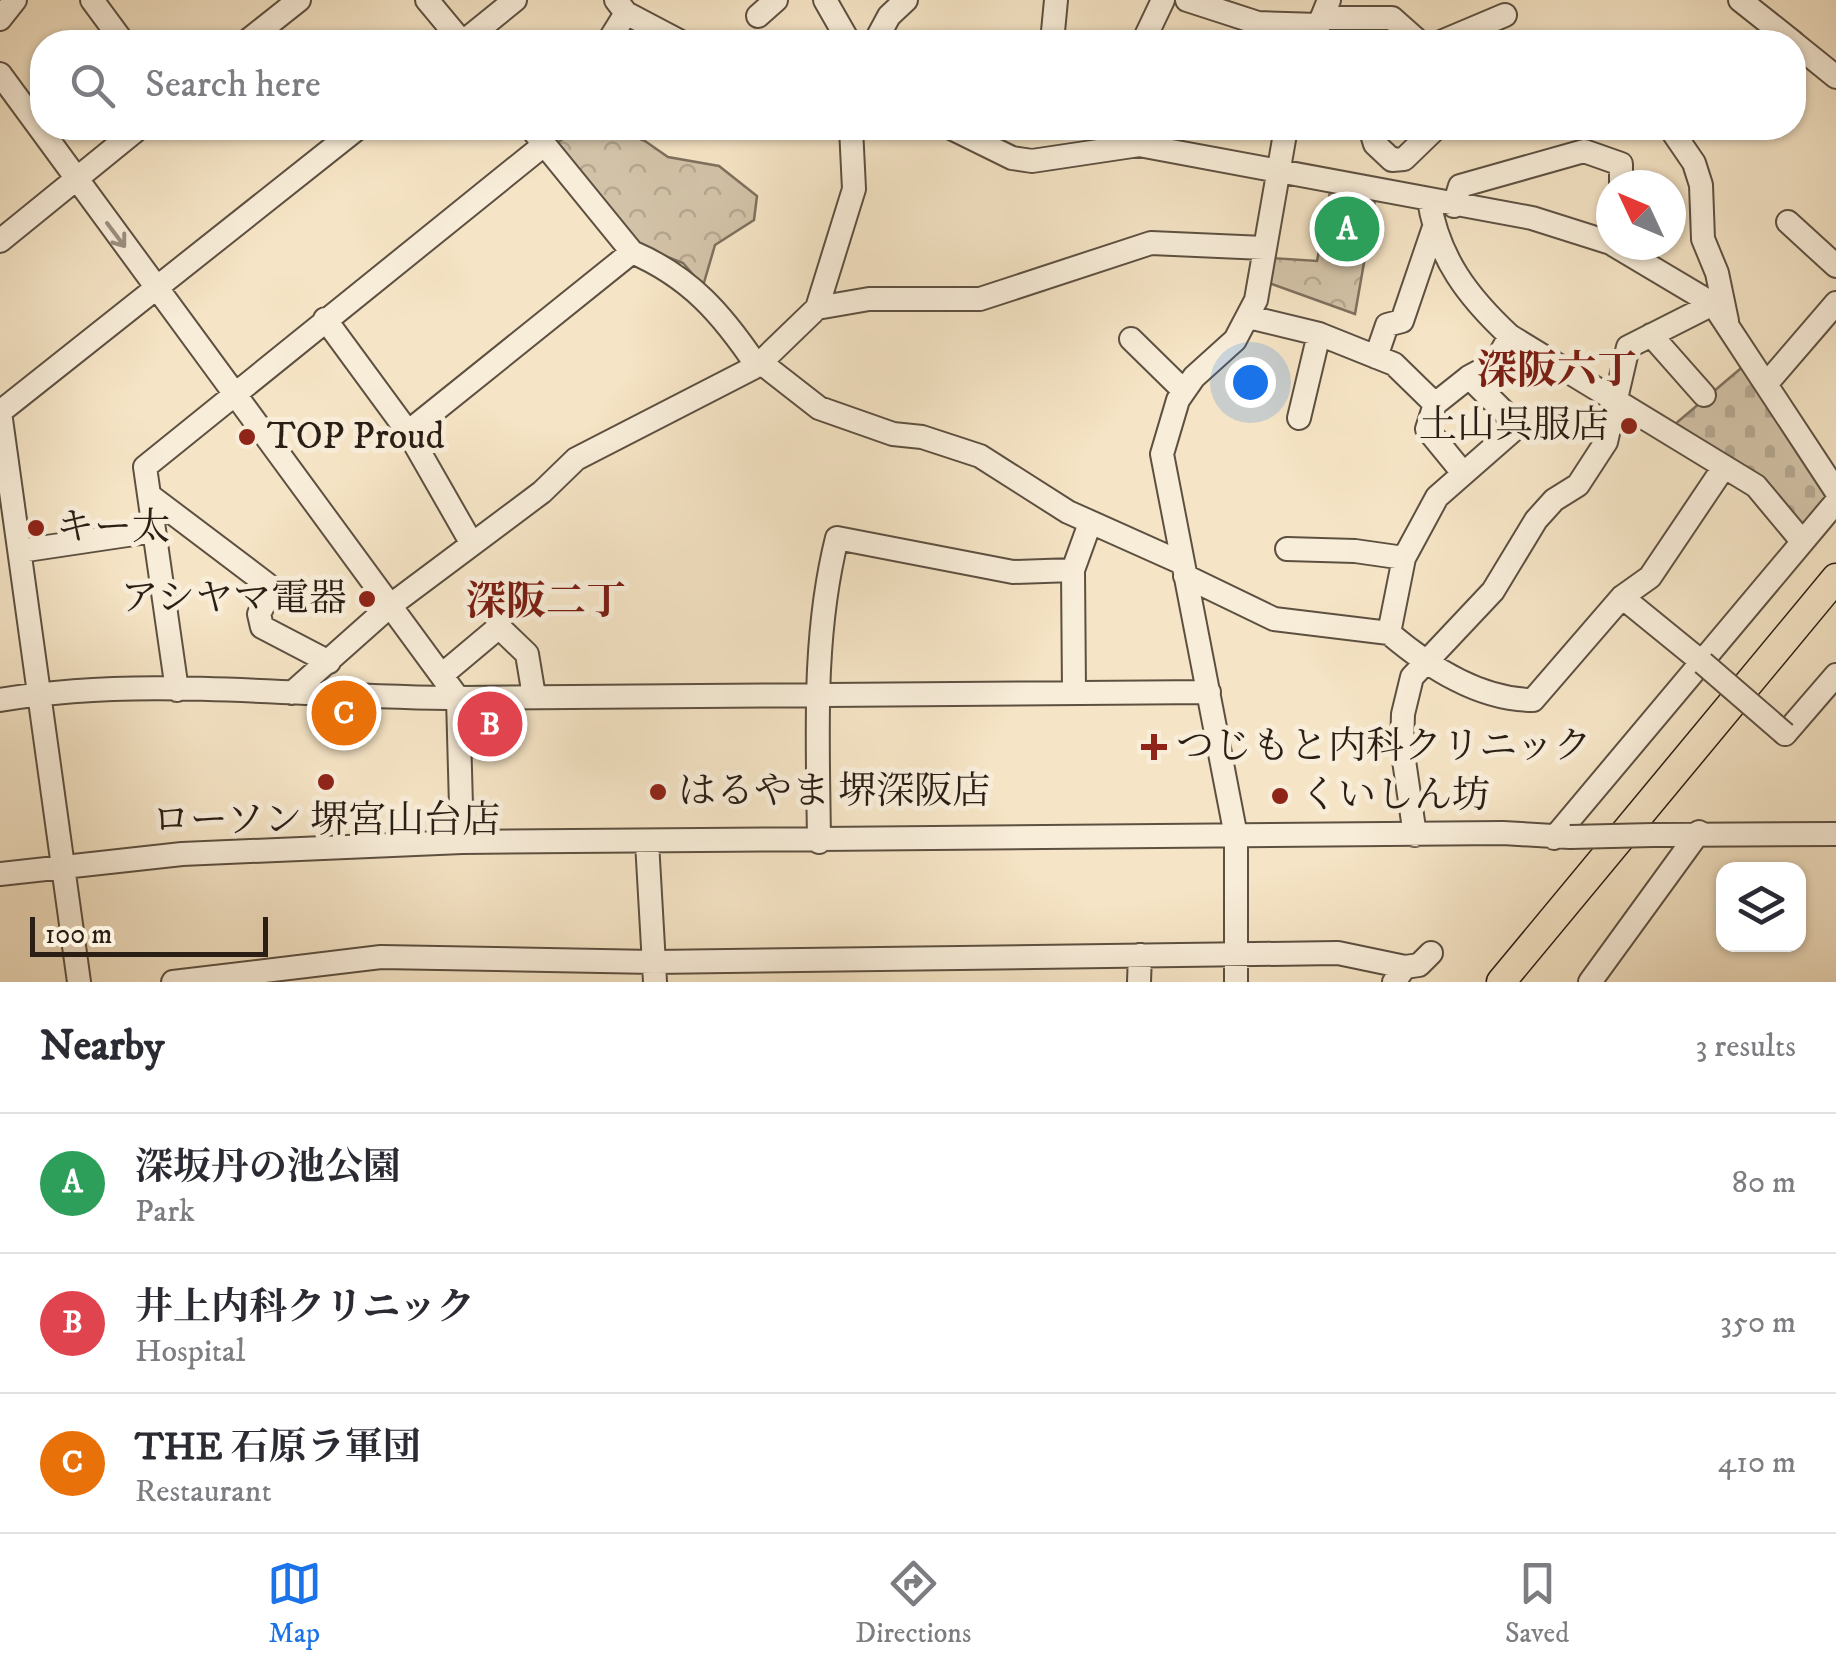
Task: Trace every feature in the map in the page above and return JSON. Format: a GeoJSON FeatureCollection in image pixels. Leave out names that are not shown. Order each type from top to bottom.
{"type":"FeatureCollection","features":[{"type":"Feature","properties":{"kind":"main road"},"geometry":{"type":"LineString","coordinates":[[1501,982],[1836,578]]}},
{"type":"Feature","properties":{"kind":"street"},"geometry":{"type":"LineString","coordinates":[[0,19],[15,0]]}},
{"type":"Feature","properties":{"kind":"street"},"geometry":{"type":"LineString","coordinates":[[115,30],[98,8],[124,0]]}},
{"type":"Feature","properties":{"kind":"street"},"geometry":{"type":"LineString","coordinates":[[261,30],[298,0]]}},
{"type":"Feature","properties":{"kind":"street"},"geometry":{"type":"LineString","coordinates":[[427,0],[452,30]]}},
{"type":"Feature","properties":{"kind":"street"},"geometry":{"type":"LineString","coordinates":[[477,30],[516,0]]}},
{"type":"Feature","properties":{"kind":"street"},"geometry":{"type":"LineString","coordinates":[[758,16],[776,0]]}},
{"type":"Feature","properties":{"kind":"street"},"geometry":{"type":"LineString","coordinates":[[825,0],[841,30]]}},
{"type":"Feature","properties":{"kind":"street"},"geometry":{"type":"LineString","coordinates":[[882,30],[906,0]]}},
{"type":"Feature","properties":{"kind":"street"},"geometry":{"type":"LineString","coordinates":[[1053,30],[1056,0]]}},
{"type":"Feature","properties":{"kind":"street"},"geometry":{"type":"LineString","coordinates":[[1149,30],[1164,0]]}},
{"type":"Feature","properties":{"kind":"street"},"geometry":{"type":"LineString","coordinates":[[1188,0],[1258,23],[1320,21],[1394,9],[1411,30]]}},
{"type":"Feature","properties":{"kind":"street"},"geometry":{"type":"LineString","coordinates":[[1740,0],[1777,30]]}},
{"type":"Feature","properties":{"kind":"street"},"geometry":{"type":"LineString","coordinates":[[612,30],[621,6],[661,30]]}},
{"type":"Feature","properties":{"kind":"street"},"geometry":{"type":"LineString","coordinates":[[1469,30],[1505,15]]}},
{"type":"Feature","properties":{"kind":"street"},"geometry":{"type":"LineString","coordinates":[[1806,54],[1836,78]]}},
{"type":"Feature","properties":{"kind":"street"},"geometry":{"type":"LineString","coordinates":[[0,74],[30,117]]}},
{"type":"Feature","properties":{"kind":"street"},"geometry":{"type":"LineString","coordinates":[[46,140],[458,698],[462,842]]}},
{"type":"Feature","properties":{"kind":"street"},"geometry":{"type":"LineString","coordinates":[[0,242],[125,140]]}},
{"type":"Feature","properties":{"kind":"street"},"geometry":{"type":"LineString","coordinates":[[78,982],[0,412],[343,140]]}},
{"type":"Feature","properties":{"kind":"street"},"geometry":{"type":"LineString","coordinates":[[177,690],[145,466],[238,395],[533,140]]}},
{"type":"Feature","properties":{"kind":"street"},"geometry":{"type":"LineString","coordinates":[[541,140],[632,252],[665,266],[707,298],[759,364],[819,408],[980,456],[1090,523],[1274,619],[1389,633],[1423,662],[1502,700],[1533,700],[1622,597],[1650,576],[1724,467]]}},
{"type":"Feature","properties":{"kind":"street"},"geometry":{"type":"LineString","coordinates":[[292,693],[391,605],[542,492],[576,459],[759,364],[817,308],[854,189],[851,140]]}},
{"type":"Feature","properties":{"kind":"street"},"geometry":{"type":"LineString","coordinates":[[974,140],[998,152],[1032,161],[1139,145],[1532,218],[1596,239]]}},
{"type":"Feature","properties":{"kind":"street"},"geometry":{"type":"LineString","coordinates":[[1236,982],[1236,836],[1162,454],[1184,390],[1235,340],[1250,317],[1283,140]]}},
{"type":"Feature","properties":{"kind":"street"},"geometry":{"type":"LineString","coordinates":[[1375,140],[1382,155],[1404,158]]}},
{"type":"Feature","properties":{"kind":"street"},"geometry":{"type":"LineString","coordinates":[[1404,158],[1423,140]]}},
{"type":"Feature","properties":{"kind":"street"},"geometry":{"type":"LineString","coordinates":[[1678,140],[1694,163],[1701,185],[1703,239],[1717,272],[1728,324]]}},
{"type":"Feature","properties":{"kind":"street"},"geometry":{"type":"LineString","coordinates":[[1454,206],[1460,186],[1584,151],[1621,164],[1621,170]]}},
{"type":"Feature","properties":{"kind":"street"},"geometry":{"type":"LineString","coordinates":[[1404,158],[1459,284],[1510,336],[1756,486],[1801,540]]}},
{"type":"Feature","properties":{"kind":"street"},"geometry":{"type":"LineString","coordinates":[[1788,222],[1836,266]]}},
{"type":"Feature","properties":{"kind":"street"},"geometry":{"type":"LineString","coordinates":[[1376,357],[1387,325],[1402,320],[1434,230]]}},
{"type":"Feature","properties":{"kind":"street"},"geometry":{"type":"LineString","coordinates":[[817,308],[869,299],[980,299],[1152,243],[1264,248]]}},
{"type":"Feature","properties":{"kind":"street"},"geometry":{"type":"LineString","coordinates":[[408,432],[632,252]]}},
{"type":"Feature","properties":{"kind":"street"},"geometry":{"type":"LineString","coordinates":[[1641,260],[1713,304],[1768,382],[1836,491]]}},
{"type":"Feature","properties":{"kind":"street"},"geometry":{"type":"LineString","coordinates":[[1768,382],[1836,303]]}},
{"type":"Feature","properties":{"kind":"street"},"geometry":{"type":"LineString","coordinates":[[1415,835],[1402,747],[1403,714],[1412,678],[1493,591],[1536,520],[1554,500],[1578,485],[1606,442],[1619,402],[1628,347],[1713,304]]}},
{"type":"Feature","properties":{"kind":"street"},"geometry":{"type":"LineString","coordinates":[[1250,317],[1319,334],[1394,364],[1435,404]]}},
{"type":"Feature","properties":{"kind":"street"},"geometry":{"type":"LineString","coordinates":[[325,320],[408,432],[472,544]]}},
{"type":"Feature","properties":{"kind":"street"},"geometry":{"type":"LineString","coordinates":[[1299,418],[1319,334]]}},
{"type":"Feature","properties":{"kind":"street"},"geometry":{"type":"LineString","coordinates":[[1652,335],[1704,395]]}},
{"type":"Feature","properties":{"kind":"street"},"geometry":{"type":"LineString","coordinates":[[1463,473],[1427,429],[1435,404],[1469,377],[1495,363],[1510,336]]}},
{"type":"Feature","properties":{"kind":"street"},"geometry":{"type":"LineString","coordinates":[[1130,339],[1184,390]]}},
{"type":"Feature","properties":{"kind":"street"},"geometry":{"type":"LineString","coordinates":[[1389,633],[1404,558],[1437,497],[1518,426],[1469,377]]}},
{"type":"Feature","properties":{"kind":"street"},"geometry":{"type":"LineString","coordinates":[[149,495],[272,588],[258,614],[262,627],[330,662]]}},
{"type":"Feature","properties":{"kind":"street"},"geometry":{"type":"LineString","coordinates":[[1562,838],[1801,540],[1836,502]]}},
{"type":"Feature","properties":{"kind":"street"},"geometry":{"type":"LineString","coordinates":[[1074,692],[1074,570],[1090,523]]}},
{"type":"Feature","properties":{"kind":"street"},"geometry":{"type":"LineString","coordinates":[[20,551],[154,531]]}},
{"type":"Feature","properties":{"kind":"street"},"geometry":{"type":"LineString","coordinates":[[819,842],[818,692],[824,589],[838,538],[1013,572],[1074,570]]}},
{"type":"Feature","properties":{"kind":"street"},"geometry":{"type":"LineString","coordinates":[[1287,549],[1355,551],[1404,558]]}},
{"type":"Feature","properties":{"kind":"street"},"geometry":{"type":"LineString","coordinates":[[1622,597],[1785,734],[1836,675]]}},
{"type":"Feature","properties":{"kind":"street"},"geometry":{"type":"LineString","coordinates":[[443,674],[500,627],[527,654],[534,696]]}},
{"type":"Feature","properties":{"kind":"street"},"geometry":{"type":"LineString","coordinates":[[0,700],[40,693],[177,690],[458,698],[818,692],[1209,692]]}},
{"type":"Feature","properties":{"kind":"street"},"geometry":{"type":"LineString","coordinates":[[1590,982],[1700,832]]}},
{"type":"Feature","properties":{"kind":"street"},"geometry":{"type":"LineString","coordinates":[[0,874],[182,854],[462,842],[1836,834]]}},
{"type":"Feature","properties":{"kind":"street"},"geometry":{"type":"LineString","coordinates":[[647,842],[654,972]]}},
{"type":"Feature","properties":{"kind":"street"},"geometry":{"type":"LineString","coordinates":[[173,982],[381,957],[654,972],[759,972],[1140,956],[1338,954],[1400,974],[1431,953]]}},
{"type":"Feature","properties":{"kind":"street"},"geometry":{"type":"LineString","coordinates":[[1139,982],[1140,956]]}},
{"type":"Feature","properties":{"kind":"green space"},"geometry":{"type":"Polygon","coordinates":[[[561,140],[643,140],[668,157],[719,166],[757,196],[754,220],[715,245],[703,286],[683,263],[635,244],[555,144],[561,140]]]}},
{"type":"Feature","properties":{"kind":"green space"},"geometry":{"type":"Polygon","coordinates":[[[1330,192],[1375,200],[1355,314],[1269,283],[1272,258],[1317,261],[1330,192]]]}},
{"type":"Feature","properties":{"kind":"green space"},"geometry":{"type":"Polygon","coordinates":[[[1746,364],[1829,497],[1802,527],[1674,425],[1746,364]]]}},
{"type":"Feature","properties":{"kind":"place","name":"深坂丹の池公園"},"geometry":{"type":"Point","coordinates":[1347,229]}},
{"type":"Feature","properties":{"kind":"place","name":"土山呉服店"},"geometry":{"type":"Point","coordinates":[1629,426]}},
{"type":"Feature","properties":{"kind":"place","name":"TOP Proud"},"geometry":{"type":"Point","coordinates":[247,437]}},
{"type":"Feature","properties":{"kind":"place","name":"キー太"},"geometry":{"type":"Point","coordinates":[36,528]}},
{"type":"Feature","properties":{"kind":"place","name":"アシヤマ電器"},"geometry":{"type":"Point","coordinates":[367,599]}},
{"type":"Feature","properties":{"kind":"place","name":"THE 石原ラ軍団"},"geometry":{"type":"Point","coordinates":[344,713]}},
{"type":"Feature","properties":{"kind":"place","name":"井上内科クリニック"},"geometry":{"type":"Point","coordinates":[490,724]}},
{"type":"Feature","properties":{"kind":"place","name":"つじもと内科クリニック"},"geometry":{"type":"Point","coordinates":[1154,747]}},
{"type":"Feature","properties":{"kind":"place","name":"ローソン 堺宮山台店"},"geometry":{"type":"Point","coordinates":[326,782]}},
{"type":"Feature","properties":{"kind":"place","name":"はるやま 堺深阪店"},"geometry":{"type":"Point","coordinates":[658,792]}},
{"type":"Feature","properties":{"kind":"place","name":"くいしん坊"},"geometry":{"type":"Point","coordinates":[1280,796]}},
{"type":"Feature","properties":{"kind":"district","name":"深阪六丁"},"geometry":{"type":"Point","coordinates":[1557,372]}},
{"type":"Feature","properties":{"kind":"district","name":"深阪二丁"},"geometry":{"type":"Point","coordinates":[546,603]}}]}
